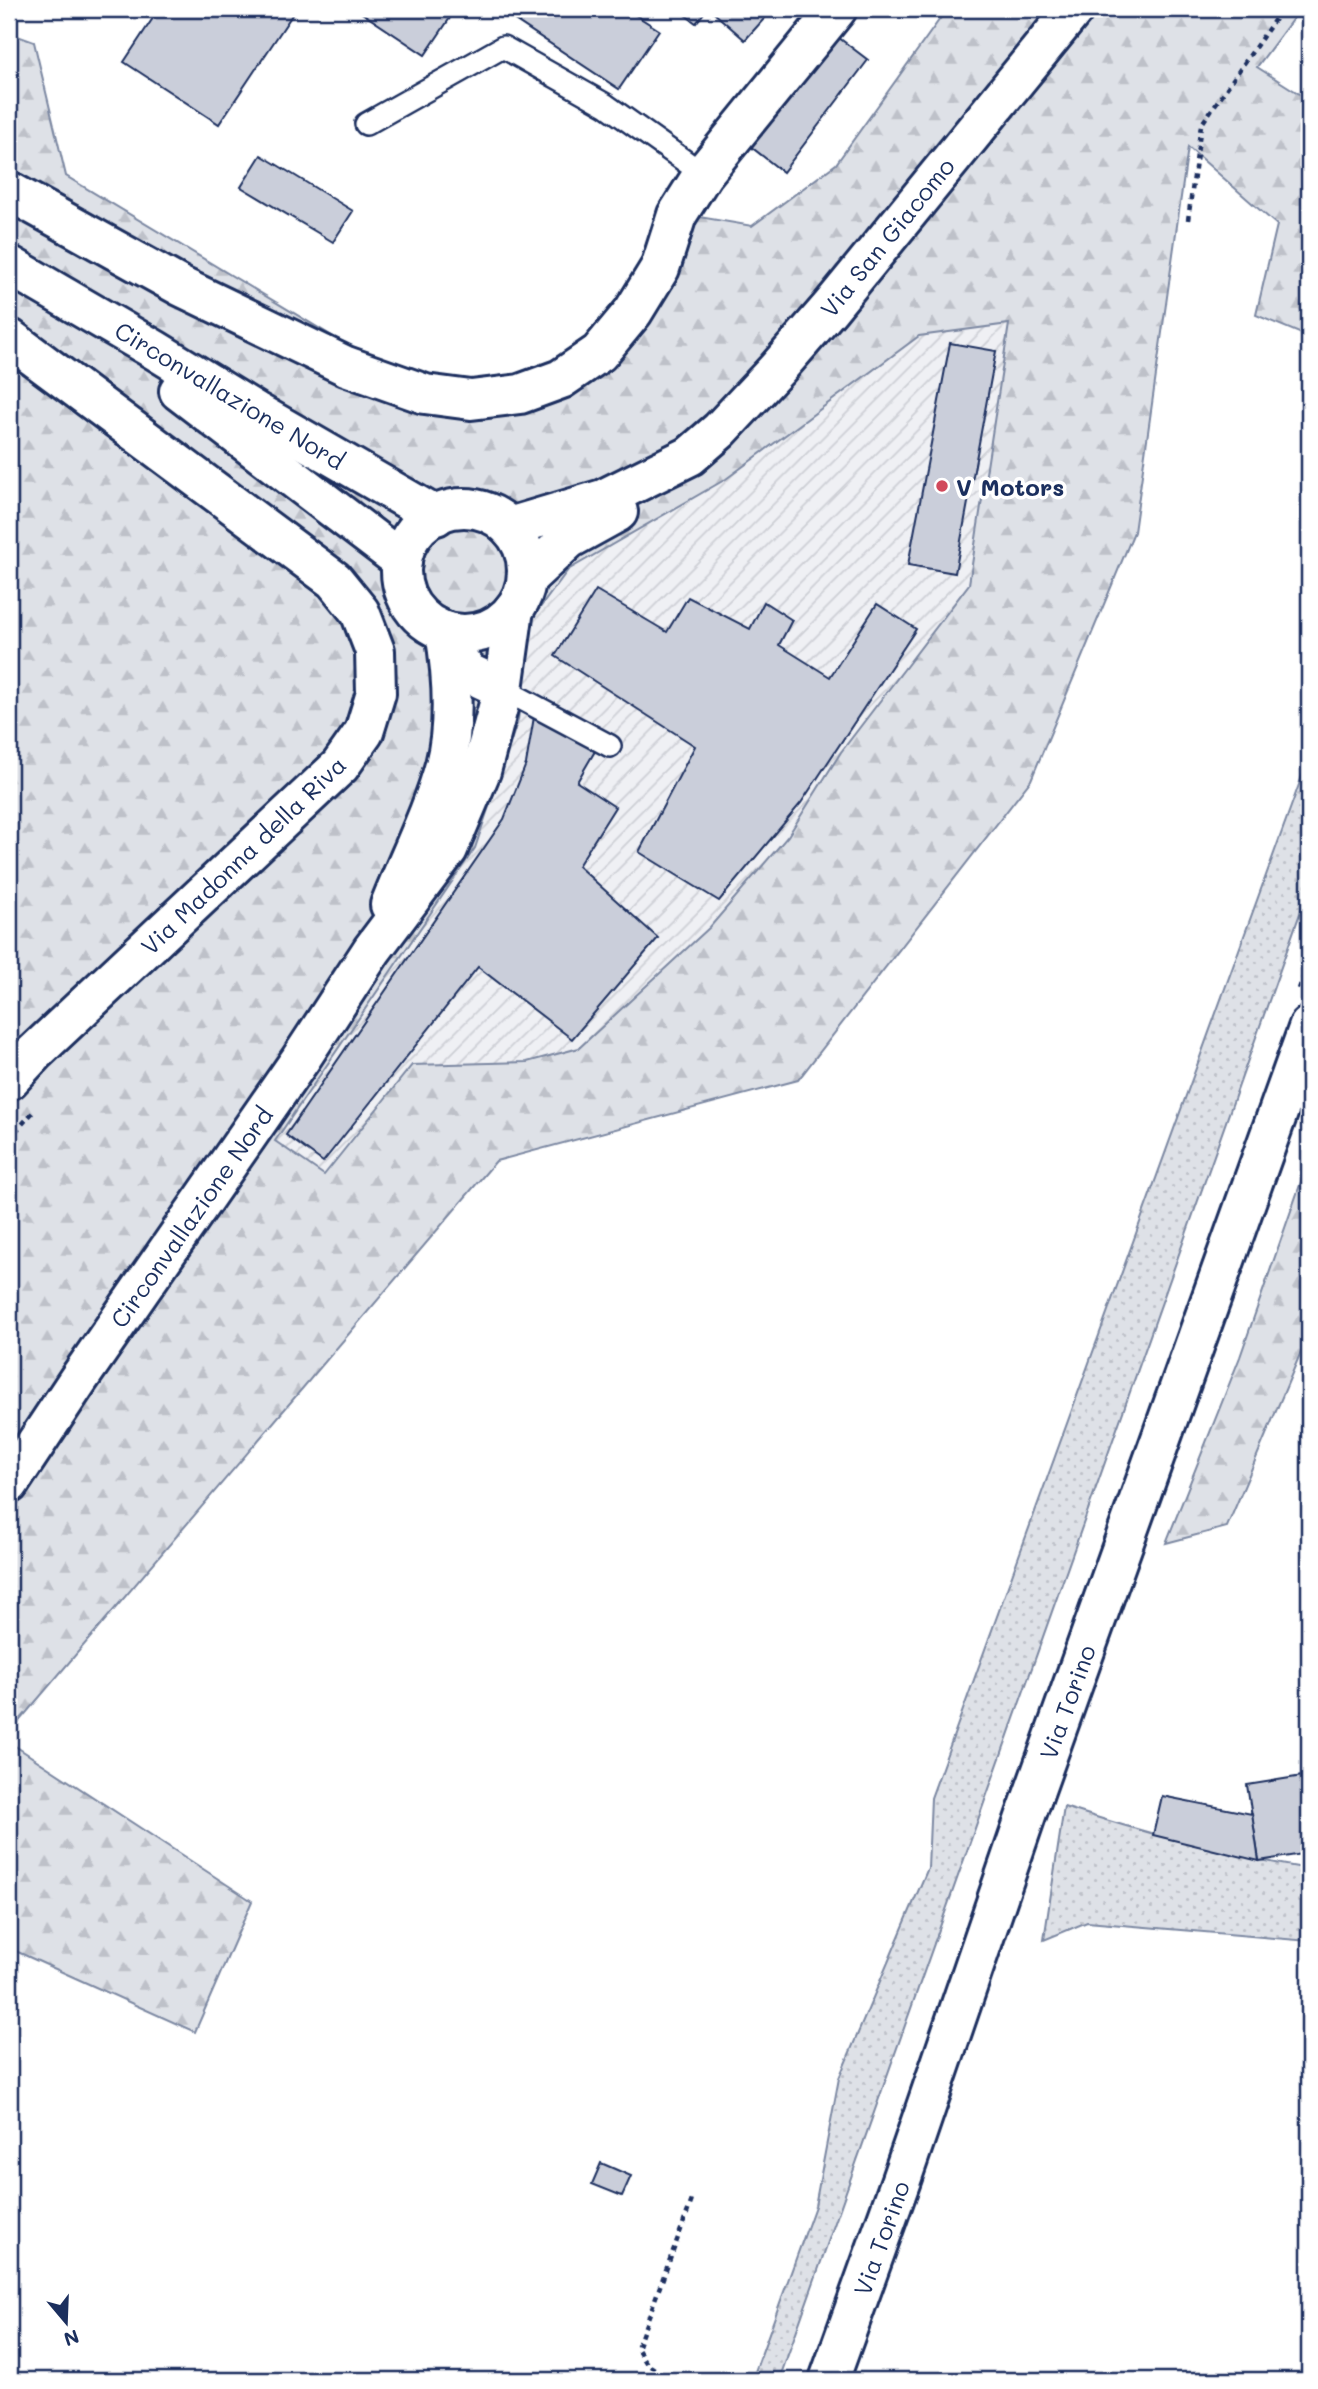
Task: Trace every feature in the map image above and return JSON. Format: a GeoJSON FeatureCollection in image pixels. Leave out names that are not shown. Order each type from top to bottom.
{"type":"FeatureCollection","features":[{"type":"Feature","properties":{"kind":"main road"},"geometry":{"type":"LineString","coordinates":[[9,191],[182,288],[346,366],[425,394],[471,400],[520,394],[561,379],[599,352],[634,312],[660,268],[677,215],[703,174],[837,9]]}},
{"type":"Feature","properties":{"kind":"main road","name":"Via San Giacomo"},"geometry":{"type":"LineString","coordinates":[[509,527],[603,499],[690,456],[720,430],[777,369],[1074,9]]}},
{"type":"Feature","properties":{"kind":"main road","name":"Circonvallazione Nord"},"geometry":{"type":"LineString","coordinates":[[16,270],[436,516]]}},
{"type":"Feature","properties":{"kind":"main road","name":"Circonvallazione Nord"},"geometry":{"type":"LineString","coordinates":[[16,270],[402,561]]}},
{"type":"Feature","properties":{"kind":"main road","name":"Via Madonna della Riva"},"geometry":{"type":"LineString","coordinates":[[9,338],[334,580],[360,612],[375,651],[376,692],[364,732],[340,766],[34,1053],[9,1080]]}},
{"type":"Feature","properties":{"kind":"main road","name":"Via San Giacomo"},"geometry":{"type":"LineString","coordinates":[[520,593],[569,539],[678,476],[690,456]]}},
{"type":"Feature","properties":{"kind":"main road"},"geometry":{"type":"LineString","coordinates":[[446,640],[483,632],[500,623],[520,593],[526,559],[519,541],[509,527],[493,515],[474,509],[455,509],[420,526],[408,542],[402,561],[401,579],[415,612],[446,640],[469,673],[503,689]]}},
{"type":"Feature","properties":{"kind":"main road","name":"Circonvallazione Nord"},"geometry":{"type":"LineString","coordinates":[[9,1484],[300,1060],[372,950],[448,849],[481,771],[503,689],[520,593]]}},
{"type":"Feature","properties":{"kind":"main road","name":"Circonvallazione Nord"},"geometry":{"type":"LineString","coordinates":[[372,950],[445,764],[452,710],[446,640]]}},
{"type":"Feature","properties":{"kind":"main road","name":"Via Torino"},"geometry":{"type":"LineString","coordinates":[[829,2380],[901,2180],[1026,1815],[1309,1026]]}},
{"type":"Feature","properties":{"kind":"lane"},"geometry":{"type":"LineString","coordinates":[[366,124],[503,47],[606,105],[703,174]]}},
{"type":"Feature","properties":{"kind":"lane"},"geometry":{"type":"LineString","coordinates":[[503,689],[610,746]]}},
{"type":"Feature","properties":{"kind":"path"},"geometry":{"type":"LineString","coordinates":[[1188,220],[1201,125],[1282,9]]}},
{"type":"Feature","properties":{"kind":"path"},"geometry":{"type":"LineString","coordinates":[[671,2380],[647,2364],[637,2348],[692,2200]]}},
{"type":"Feature","properties":{"kind":"shaded area"},"geometry":{"type":"Polygon","coordinates":[[[1009,324],[969,584],[841,752],[789,836],[710,927],[579,1048],[527,1062],[412,1065],[324,1175],[275,1141],[475,848],[528,623],[568,570],[726,479],[920,336],[1009,324]]]}},
{"type":"Feature","properties":{"kind":"green space"},"geometry":{"type":"Polygon","coordinates":[[[947,9],[1300,9],[1257,67],[1309,100],[1309,337],[1256,315],[1277,225],[1188,147],[1134,532],[1031,780],[798,1080],[496,1161],[9,1733],[9,33],[34,42],[66,176],[470,419],[540,406],[694,216],[752,226],[836,164],[947,9]],[[1009,324],[919,336],[726,479],[568,570],[528,624],[518,720],[475,848],[275,1141],[324,1175],[412,1065],[527,1062],[579,1048],[710,927],[788,836],[841,752],[969,584],[1009,324]]]}},
{"type":"Feature","properties":{"kind":"green space"},"geometry":{"type":"Polygon","coordinates":[[[1309,757],[1309,888],[779,2380],[752,2380],[815,2206],[839,2078],[928,1868],[931,1798],[1309,757]]]}},
{"type":"Feature","properties":{"kind":"green space"},"geometry":{"type":"Polygon","coordinates":[[[1309,1159],[1309,1333],[1227,1527],[1166,1543],[1240,1357],[1309,1159]]]}},
{"type":"Feature","properties":{"kind":"green space"},"geometry":{"type":"Polygon","coordinates":[[[9,1742],[252,1901],[195,2032],[9,1948],[9,1742]]]}},
{"type":"Feature","properties":{"kind":"green space"},"geometry":{"type":"Polygon","coordinates":[[[1064,1807],[1185,1842],[1309,1869],[1309,1941],[1087,1922],[1044,1940],[1064,1807]]]}},
{"type":"Feature","properties":{"kind":"building"},"geometry":{"type":"Polygon","coordinates":[[[159,9],[296,9],[219,124],[124,62],[159,9]]]}},
{"type":"Feature","properties":{"kind":"building"},"geometry":{"type":"Polygon","coordinates":[[[356,9],[456,9],[425,55],[356,9]]]}},
{"type":"Feature","properties":{"kind":"building"},"geometry":{"type":"Polygon","coordinates":[[[498,9],[626,9],[659,30],[619,89],[498,9]]]}},
{"type":"Feature","properties":{"kind":"building"},"geometry":{"type":"Polygon","coordinates":[[[677,9],[707,9],[696,23],[677,9]]]}},
{"type":"Feature","properties":{"kind":"building"},"geometry":{"type":"Polygon","coordinates":[[[718,9],[773,9],[745,40],[714,13],[718,9]]]}},
{"type":"Feature","properties":{"kind":"building"},"geometry":{"type":"Polygon","coordinates":[[[826,28],[868,60],[783,172],[741,139],[826,28]]]}},
{"type":"Feature","properties":{"kind":"building"},"geometry":{"type":"Polygon","coordinates":[[[261,155],[353,211],[333,242],[241,187],[261,155]]]}},
{"type":"Feature","properties":{"kind":"building"},"geometry":{"type":"Polygon","coordinates":[[[950,343],[996,351],[955,573],[908,565],[950,343]]]}},
{"type":"Feature","properties":{"kind":"building"},"geometry":{"type":"Polygon","coordinates":[[[596,590],[667,632],[688,597],[750,629],[764,602],[792,620],[779,645],[830,677],[877,604],[916,629],[801,803],[719,901],[639,852],[695,746],[555,656],[596,590]]]}},
{"type":"Feature","properties":{"kind":"building"},"geometry":{"type":"Polygon","coordinates":[[[535,711],[595,751],[577,782],[615,807],[578,866],[658,938],[572,1039],[478,967],[323,1162],[286,1135],[504,819],[526,764],[535,711]]]}},
{"type":"Feature","properties":{"kind":"building"},"geometry":{"type":"Polygon","coordinates":[[[1309,1775],[1309,1853],[1259,1861],[1247,1785],[1309,1775]]]}},
{"type":"Feature","properties":{"kind":"building"},"geometry":{"type":"Polygon","coordinates":[[[1162,1796],[1252,1814],[1259,1861],[1153,1835],[1162,1796]]]}},
{"type":"Feature","properties":{"kind":"building"},"geometry":{"type":"Polygon","coordinates":[[[601,2163],[631,2176],[622,2196],[592,2184],[601,2163]]]}},
{"type":"Feature","properties":{"kind":"place","name":"V Motors"},"geometry":{"type":"Point","coordinates":[942,486]}}]}
